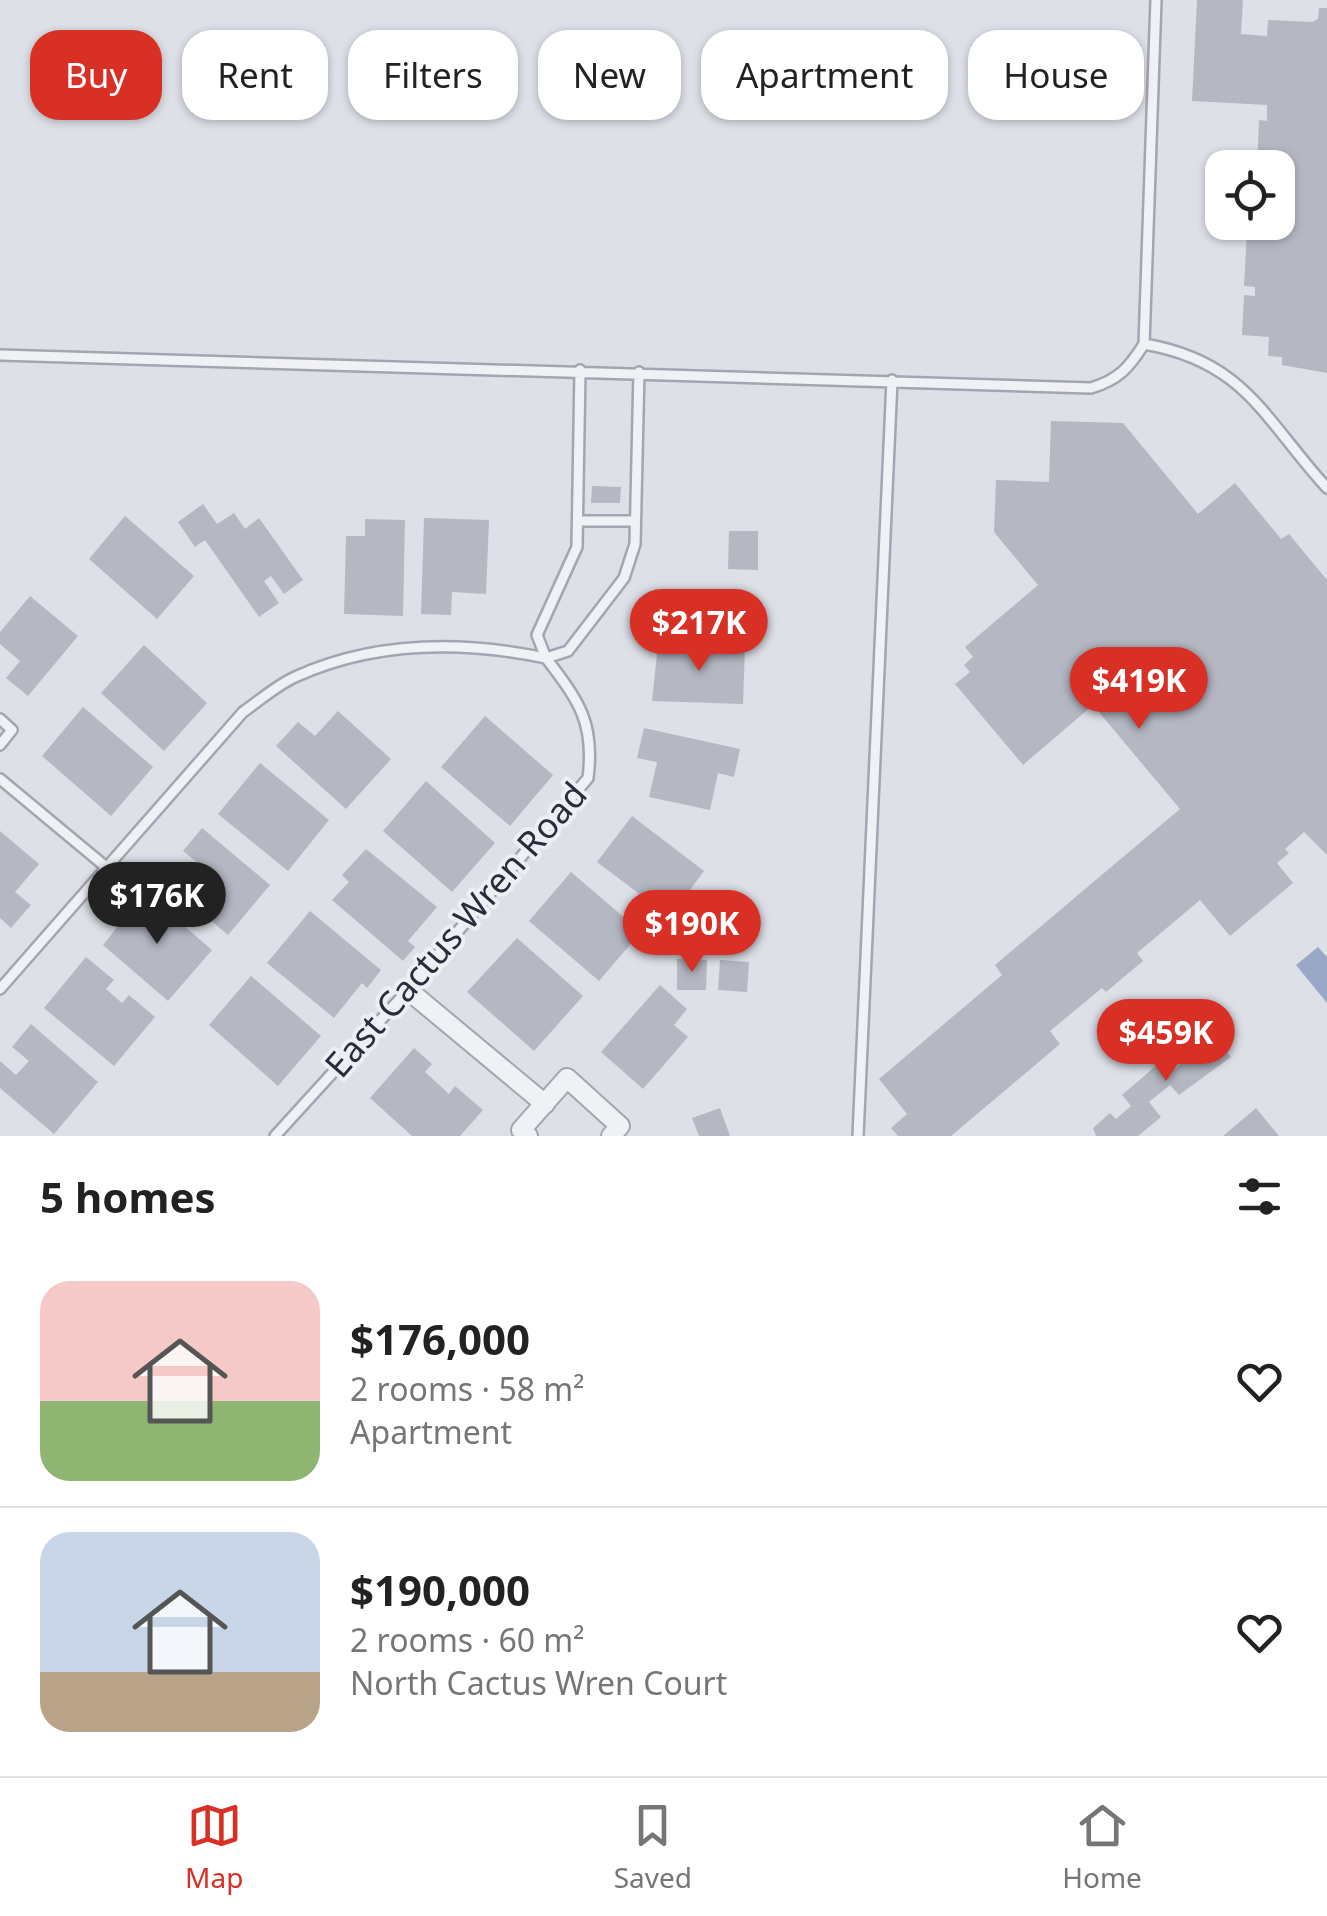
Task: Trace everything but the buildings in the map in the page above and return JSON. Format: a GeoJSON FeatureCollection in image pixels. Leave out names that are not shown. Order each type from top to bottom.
{"type":"FeatureCollection","features":[{"type":"Feature","properties":{"kind":"street"},"geometry":{"type":"LineString","coordinates":[[408,990],[545,1104]]}},
{"type":"Feature","properties":{"kind":"street"},"geometry":{"type":"LineString","coordinates":[[528,1136],[521,1130],[568,1078],[620,1126],[611,1136]]}},
{"type":"Feature","properties":{"kind":"lane"},"geometry":{"type":"LineString","coordinates":[[0,356],[580,370],[1091,388],[1114,382],[1144,344],[1156,0]]}},
{"type":"Feature","properties":{"kind":"lane"},"geometry":{"type":"LineString","coordinates":[[1144,344],[1207,360],[1239,384],[1327,488]]}},
{"type":"Feature","properties":{"kind":"lane"},"geometry":{"type":"LineString","coordinates":[[546,658],[537,635],[578,547],[580,370]]}},
{"type":"Feature","properties":{"kind":"lane"},"geometry":{"type":"LineString","coordinates":[[0,989],[243,712],[294,678],[363,656],[430,646],[486,646],[546,658],[568,650],[624,578],[636,544],[639,372]]}},
{"type":"Feature","properties":{"kind":"lane"},"geometry":{"type":"LineString","coordinates":[[858,1136],[892,380]]}},
{"type":"Feature","properties":{"kind":"lane"},"geometry":{"type":"LineString","coordinates":[[578,521],[634,522]]}},
{"type":"Feature","properties":{"kind":"lane","name":"East Cactus Wren Road"},"geometry":{"type":"LineString","coordinates":[[276,1136],[408,990],[588,778],[592,741],[577,698],[546,658]]}},
{"type":"Feature","properties":{"kind":"lane"},"geometry":{"type":"LineString","coordinates":[[0,718],[12,730],[0,745]]}},
{"type":"Feature","properties":{"kind":"lane"},"geometry":{"type":"LineString","coordinates":[[0,780],[106,867]]}},
{"type":"Feature","properties":{"kind":"water"},"geometry":{"type":"Polygon","coordinates":[[[1318,947],[1327,957],[1327,1003],[1296,965],[1318,947]]]}}]}
